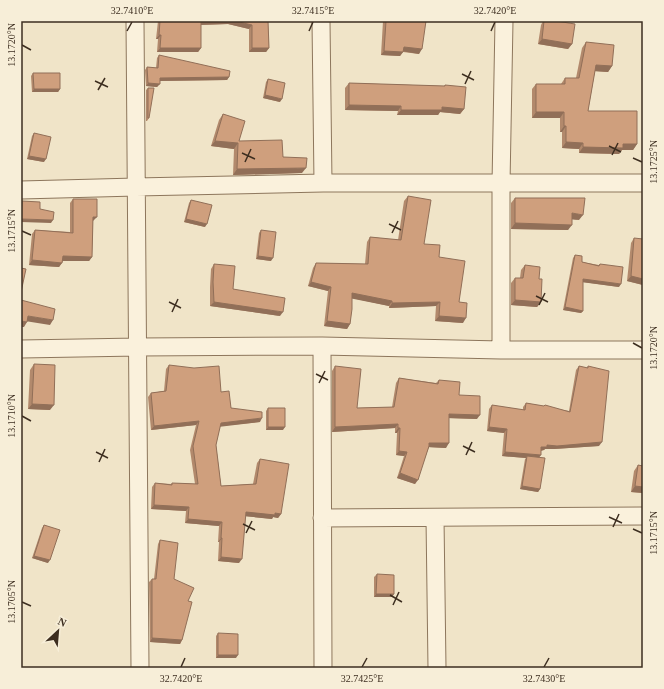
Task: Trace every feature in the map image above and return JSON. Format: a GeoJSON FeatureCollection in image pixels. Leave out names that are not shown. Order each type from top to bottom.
{"type":"FeatureCollection","features":[{"type":"Feature","properties":{"kind":"street"},"geometry":{"type":"LineString","coordinates":[[135,21],[140,668]]}},
{"type":"Feature","properties":{"kind":"street"},"geometry":{"type":"LineString","coordinates":[[321,21],[323,183]]}},
{"type":"Feature","properties":{"kind":"street"},"geometry":{"type":"LineString","coordinates":[[501,350],[501,184],[504,21]]}},
{"type":"Feature","properties":{"kind":"street"},"geometry":{"type":"LineString","coordinates":[[21,190],[323,183],[643,183]]}},
{"type":"Feature","properties":{"kind":"street"},"geometry":{"type":"LineString","coordinates":[[21,348],[138,346],[322,346],[501,350],[643,350]]}},
{"type":"Feature","properties":{"kind":"street"},"geometry":{"type":"LineString","coordinates":[[322,346],[323,668]]}},
{"type":"Feature","properties":{"kind":"street"},"geometry":{"type":"LineString","coordinates":[[322,518],[643,516]]}},
{"type":"Feature","properties":{"kind":"street"},"geometry":{"type":"LineString","coordinates":[[434,518],[437,668]]}},
{"type":"Feature","properties":{"kind":"building"},"geometry":{"type":"Polygon","coordinates":[[[160,21],[201,21],[201,48],[160,48],[160,21]]]}},
{"type":"Feature","properties":{"kind":"building"},"geometry":{"type":"Polygon","coordinates":[[[235,21],[268,21],[269,48],[252,48],[252,25],[235,21]]]}},
{"type":"Feature","properties":{"kind":"building"},"geometry":{"type":"Polygon","coordinates":[[[386,21],[426,21],[422,49],[404,47],[403,52],[384,51],[386,21]]]}},
{"type":"Feature","properties":{"kind":"building"},"geometry":{"type":"Polygon","coordinates":[[[544,21],[575,24],[572,44],[542,39],[544,21]]]}},
{"type":"Feature","properties":{"kind":"building"},"geometry":{"type":"Polygon","coordinates":[[[586,42],[614,45],[612,66],[596,65],[588,111],[637,111],[637,144],[623,144],[623,148],[583,147],[583,143],[566,142],[564,112],[536,112],[536,84],[565,84],[565,78],[579,78],[586,42]]]}},
{"type":"Feature","properties":{"kind":"building"},"geometry":{"type":"Polygon","coordinates":[[[159,55],[230,71],[229,77],[160,78],[160,84],[148,83],[147,67],[158,68],[159,55]]]}},
{"type":"Feature","properties":{"kind":"building"},"geometry":{"type":"Polygon","coordinates":[[[33,73],[60,73],[60,89],[34,89],[33,73]]]}},
{"type":"Feature","properties":{"kind":"building"},"geometry":{"type":"Polygon","coordinates":[[[268,79],[285,83],[282,99],[265,95],[268,79]]]}},
{"type":"Feature","properties":{"kind":"building"},"geometry":{"type":"Polygon","coordinates":[[[349,83],[445,85],[466,87],[464,109],[442,107],[442,110],[401,110],[401,106],[349,105],[349,83]]]}},
{"type":"Feature","properties":{"kind":"building"},"geometry":{"type":"Polygon","coordinates":[[[148,88],[154,88],[149,118],[148,118],[148,88]]]}},
{"type":"Feature","properties":{"kind":"building"},"geometry":{"type":"Polygon","coordinates":[[[223,114],[245,121],[239,141],[282,140],[283,157],[307,158],[306,168],[237,169],[238,143],[215,141],[223,114]]]}},
{"type":"Feature","properties":{"kind":"building"},"geometry":{"type":"Polygon","coordinates":[[[34,133],[51,137],[46,159],[29,156],[34,133]]]}},
{"type":"Feature","properties":{"kind":"building"},"geometry":{"type":"Polygon","coordinates":[[[408,196],[431,200],[424,244],[440,245],[439,257],[465,261],[459,302],[467,303],[466,318],[439,316],[440,302],[392,303],[392,301],[352,293],[350,324],[327,321],[331,287],[311,282],[316,263],[368,264],[370,237],[401,240],[408,196]]]}},
{"type":"Feature","properties":{"kind":"building"},"geometry":{"type":"Polygon","coordinates":[[[515,198],[585,198],[583,215],[572,213],[572,225],[515,223],[515,198]]]}},
{"type":"Feature","properties":{"kind":"building"},"geometry":{"type":"Polygon","coordinates":[[[73,199],[97,199],[97,217],[93,217],[92,257],[63,256],[62,263],[32,260],[35,230],[73,233],[73,199]]]}},
{"type":"Feature","properties":{"kind":"building"},"geometry":{"type":"Polygon","coordinates":[[[191,200],[212,205],[207,224],[186,219],[191,200]]]}},
{"type":"Feature","properties":{"kind":"building"},"geometry":{"type":"Polygon","coordinates":[[[22,201],[40,202],[40,209],[54,212],[53,220],[21,219],[22,201]]]}},
{"type":"Feature","properties":{"kind":"building"},"geometry":{"type":"Polygon","coordinates":[[[261,230],[276,232],[273,258],[258,256],[261,230]]]}},
{"type":"Feature","properties":{"kind":"building"},"geometry":{"type":"Polygon","coordinates":[[[634,238],[643,239],[643,279],[631,276],[634,238]]]}},
{"type":"Feature","properties":{"kind":"building"},"geometry":{"type":"Polygon","coordinates":[[[575,255],[582,256],[582,262],[599,266],[600,264],[623,267],[621,284],[583,279],[583,311],[565,307],[575,255]]]}},
{"type":"Feature","properties":{"kind":"building"},"geometry":{"type":"Polygon","coordinates":[[[214,264],[235,266],[233,289],[285,298],[283,312],[214,302],[214,264]]]}},
{"type":"Feature","properties":{"kind":"building"},"geometry":{"type":"Polygon","coordinates":[[[525,265],[540,267],[539,279],[542,279],[541,302],[515,300],[515,278],[523,278],[525,265]]]}},
{"type":"Feature","properties":{"kind":"building"},"geometry":{"type":"Polygon","coordinates":[[[21,268],[26,269],[21,292],[21,268]]]}},
{"type":"Feature","properties":{"kind":"building"},"geometry":{"type":"Polygon","coordinates":[[[21,300],[55,309],[53,320],[28,316],[27,322],[21,321],[21,300]]]}},
{"type":"Feature","properties":{"kind":"building"},"geometry":{"type":"Polygon","coordinates":[[[34,364],[55,365],[54,405],[32,404],[34,364]]]}},
{"type":"Feature","properties":{"kind":"building"},"geometry":{"type":"Polygon","coordinates":[[[169,365],[194,368],[219,366],[221,392],[229,391],[231,408],[262,412],[262,418],[221,423],[216,445],[221,486],[256,484],[260,459],[289,464],[281,514],[275,513],[275,515],[246,512],[242,559],[221,557],[222,522],[188,519],[189,507],[154,505],[155,483],[172,485],[172,483],[198,484],[193,446],[199,421],[154,426],[151,393],[166,391],[169,365]]]}},
{"type":"Feature","properties":{"kind":"building"},"geometry":{"type":"Polygon","coordinates":[[[335,366],[361,369],[357,408],[394,407],[399,378],[438,384],[439,380],[460,382],[459,395],[480,396],[480,415],[449,414],[449,443],[429,443],[418,480],[400,473],[407,452],[399,451],[400,428],[398,428],[398,424],[335,427],[335,366]]]}},
{"type":"Feature","properties":{"kind":"building"},"geometry":{"type":"Polygon","coordinates":[[[579,366],[588,368],[588,366],[609,371],[602,442],[557,446],[547,445],[547,447],[541,447],[541,455],[505,452],[507,429],[489,427],[492,405],[525,410],[526,403],[545,405],[570,412],[579,366]]]}},
{"type":"Feature","properties":{"kind":"building"},"geometry":{"type":"Polygon","coordinates":[[[268,408],[285,408],[285,427],[268,427],[268,408]]]}},
{"type":"Feature","properties":{"kind":"building"},"geometry":{"type":"Polygon","coordinates":[[[527,456],[545,458],[540,489],[522,486],[527,456]]]}},
{"type":"Feature","properties":{"kind":"building"},"geometry":{"type":"Polygon","coordinates":[[[638,465],[643,466],[643,487],[635,486],[638,465]]]}},
{"type":"Feature","properties":{"kind":"building"},"geometry":{"type":"Polygon","coordinates":[[[44,525],[60,530],[50,560],[34,556],[44,525]]]}},
{"type":"Feature","properties":{"kind":"building"},"geometry":{"type":"Polygon","coordinates":[[[160,540],[178,543],[174,579],[194,588],[188,601],[192,602],[182,640],[152,638],[152,579],[156,579],[160,540]]]}},
{"type":"Feature","properties":{"kind":"building"},"geometry":{"type":"Polygon","coordinates":[[[377,574],[394,575],[394,594],[376,594],[377,574]]]}},
{"type":"Feature","properties":{"kind":"building"},"geometry":{"type":"Polygon","coordinates":[[[218,633],[238,634],[238,655],[218,655],[218,633]]]}}]}
